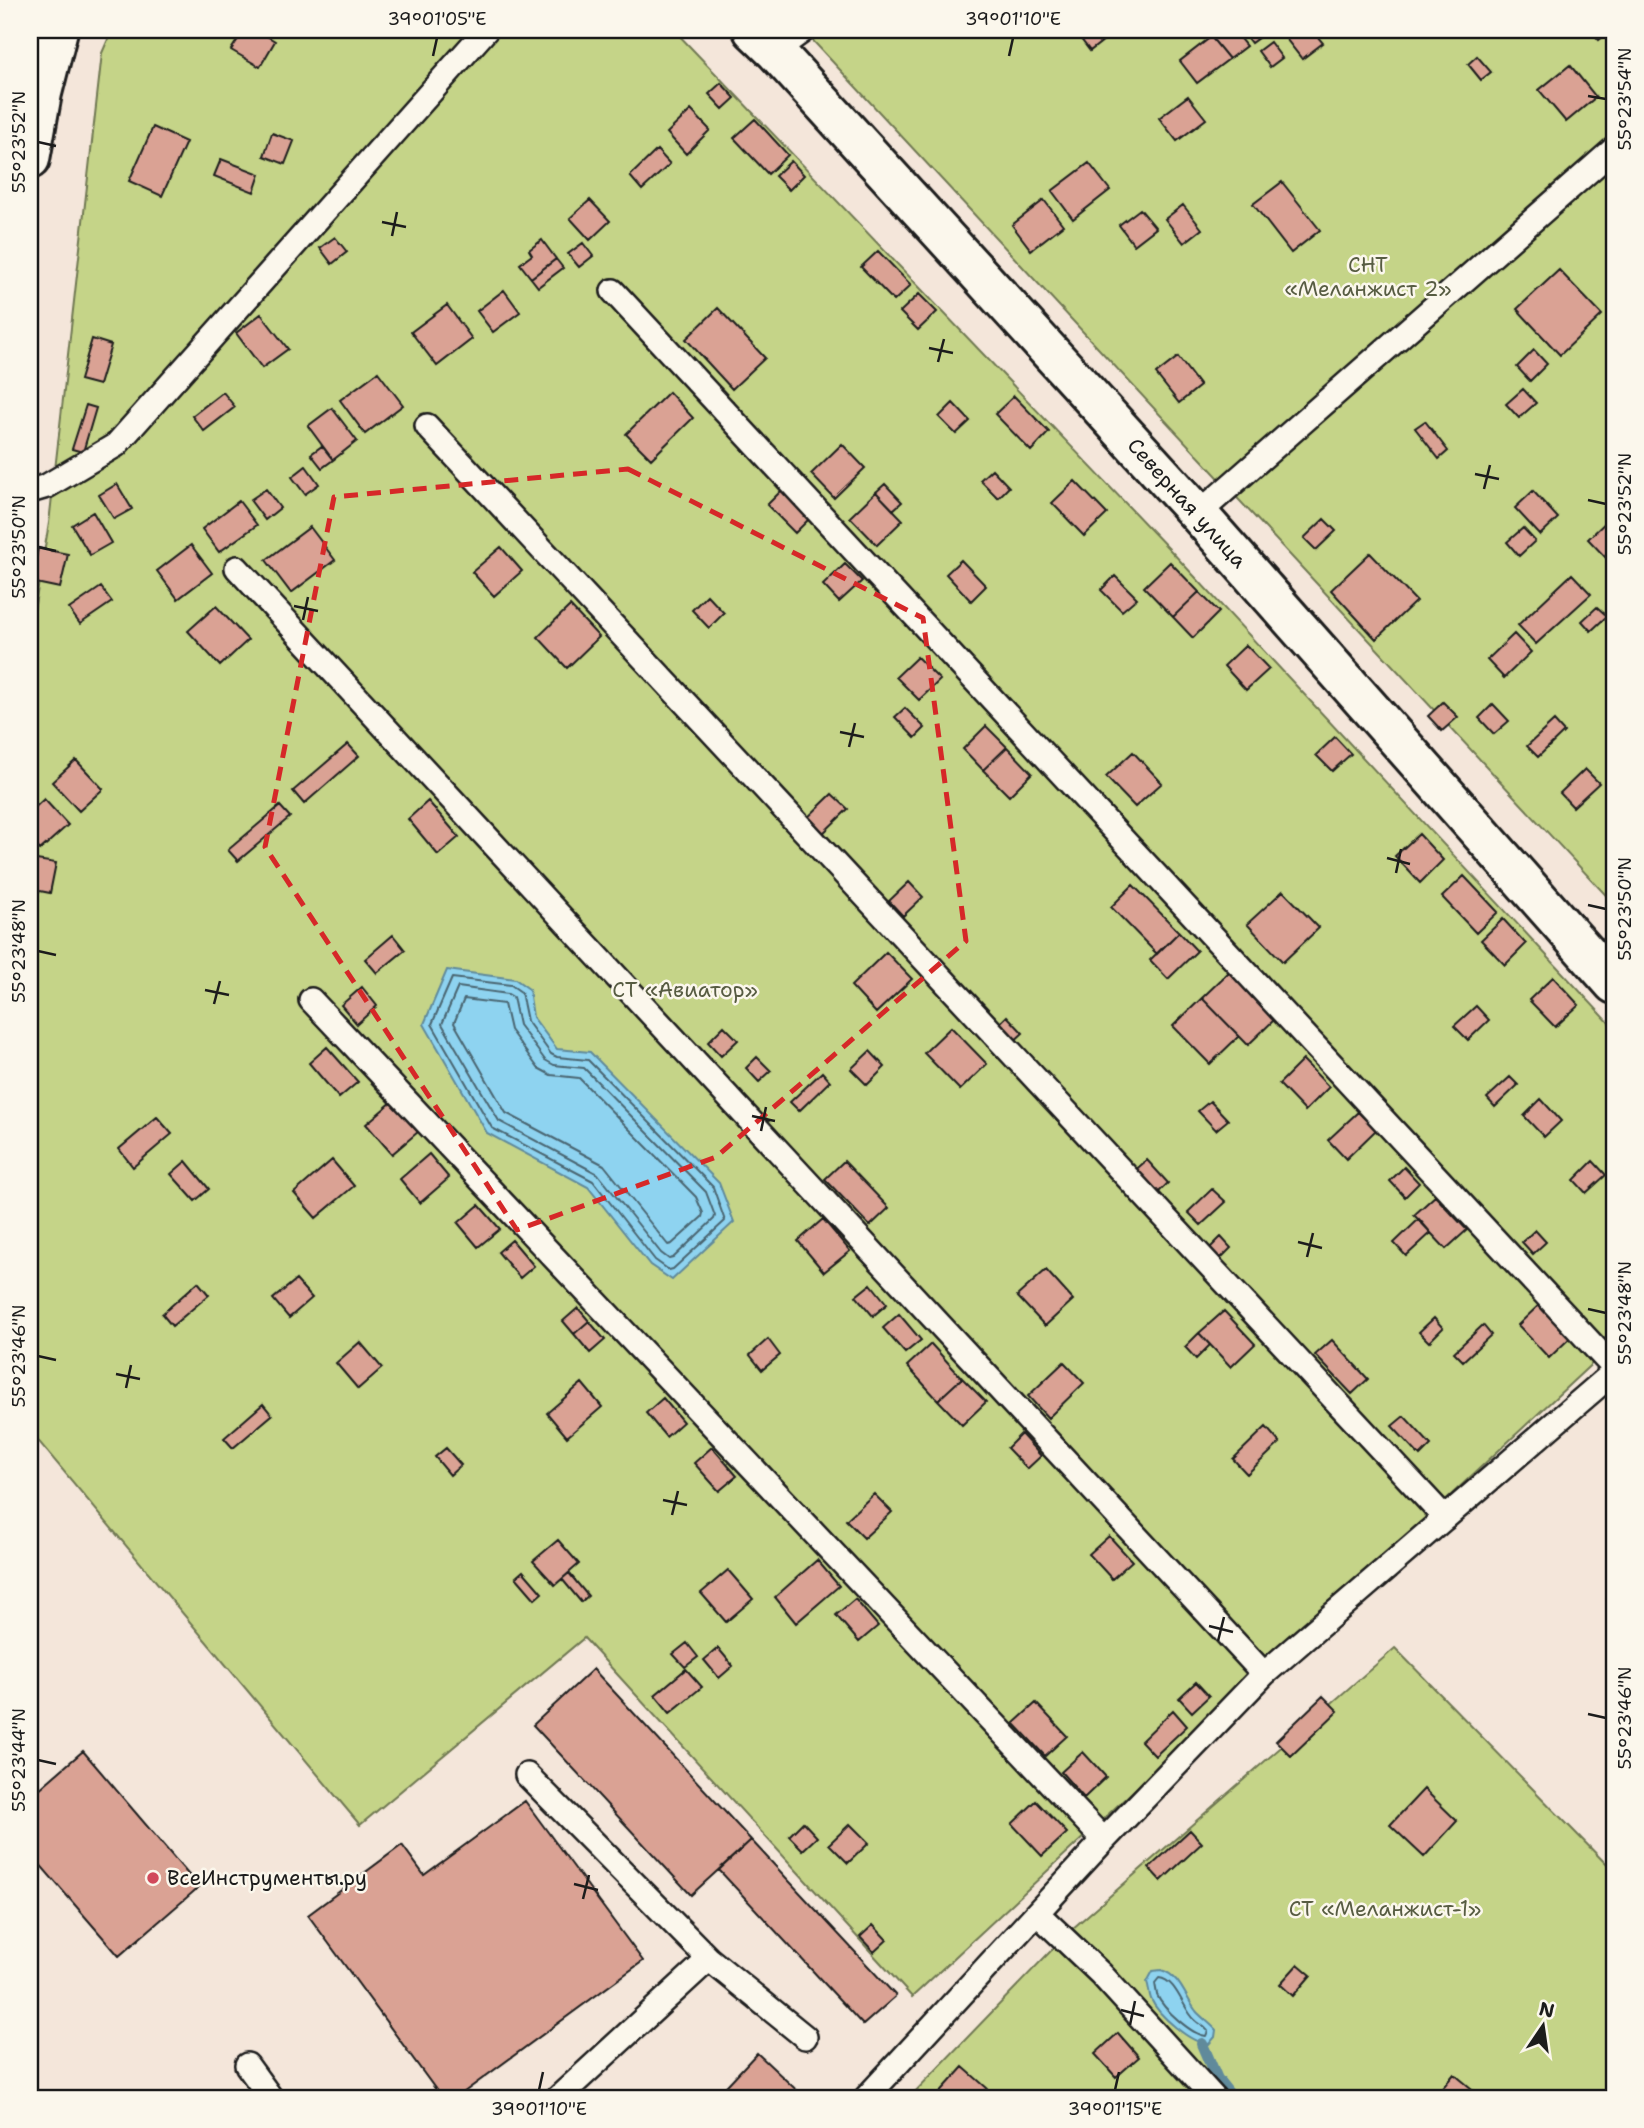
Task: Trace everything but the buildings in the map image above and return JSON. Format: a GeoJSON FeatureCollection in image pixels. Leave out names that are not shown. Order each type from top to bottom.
{"type":"FeatureCollection","features":[{"type":"Feature","properties":{"kind":"street"},"geometry":{"type":"LineString","coordinates":[[30,159],[42,93],[58,30]]}},
{"type":"Feature","properties":{"kind":"street","name":"Северная улица"},"geometry":{"type":"LineString","coordinates":[[777,37],[1614,984]]}},
{"type":"Feature","properties":{"kind":"lane"},"geometry":{"type":"LineString","coordinates":[[30,491],[47,486],[116,445],[486,30]]}},
{"type":"Feature","properties":{"kind":"lane"},"geometry":{"type":"LineString","coordinates":[[1198,514],[1614,149]]}},
{"type":"Feature","properties":{"kind":"lane"},"geometry":{"type":"LineString","coordinates":[[612,291],[1614,1370],[1264,1674],[1104,1840],[866,2098]]}},
{"type":"Feature","properties":{"kind":"lane"},"geometry":{"type":"LineString","coordinates":[[427,426],[1445,1518]]}},
{"type":"Feature","properties":{"kind":"lane"},"geometry":{"type":"LineString","coordinates":[[237,568],[1264,1674]]}},
{"type":"Feature","properties":{"kind":"lane"},"geometry":{"type":"LineString","coordinates":[[311,1000],[1104,1840]]}},
{"type":"Feature","properties":{"kind":"lane"},"geometry":{"type":"LineString","coordinates":[[527,1775],[709,1959],[805,2037]]}},
{"type":"Feature","properties":{"kind":"lane"},"geometry":{"type":"LineString","coordinates":[[1037,1913],[1101,1974],[1214,2098]]}},
{"type":"Feature","properties":{"kind":"lane"},"geometry":{"type":"LineString","coordinates":[[558,2098],[709,1959]]}},
{"type":"Feature","properties":{"kind":"lane"},"geometry":{"type":"LineString","coordinates":[[247,2065],[271,2098]]}},
{"type":"Feature","properties":{"kind":"highlighted area"},"geometry":{"type":"Polygon","coordinates":[[[628,469],[923,618],[966,941],[716,1157],[517,1230],[265,847],[334,497],[628,469]]]}},
{"type":"Feature","properties":{"kind":"green space","name":"СТ «Авиатор»"},"geometry":{"type":"Polygon","coordinates":[[[112,30],[674,30],[1171,551],[1614,1028],[1614,1343],[912,1997],[584,1638],[360,1825],[30,1431],[30,634],[49,523],[102,53],[112,30]]]}},
{"type":"Feature","properties":{"kind":"green space","name":"СНТ «Меланжист 2»"},"geometry":{"type":"Polygon","coordinates":[[[803,30],[1614,30],[1614,904],[803,30]]]}},
{"type":"Feature","properties":{"kind":"green space","name":"СТ «Меланжист-1»"},"geometry":{"type":"Polygon","coordinates":[[[1395,1648],[1614,1872],[1614,2098],[909,2098],[1072,1929],[1395,1648]]]}},
{"type":"Feature","properties":{"kind":"water"},"geometry":{"type":"Polygon","coordinates":[[[447,970],[515,979],[529,989],[533,1017],[557,1049],[590,1052],[719,1183],[734,1222],[672,1280],[650,1265],[588,1187],[487,1133],[424,1024],[447,970]]]}},
{"type":"Feature","properties":{"kind":"water"},"geometry":{"type":"Polygon","coordinates":[[[1161,1970],[1178,1981],[1196,2011],[1216,2030],[1215,2037],[1209,2044],[1185,2034],[1155,2006],[1147,1982],[1153,1971],[1161,1970]]]}},
{"type":"Feature","properties":{"kind":"waterway"},"geometry":{"type":"LineString","coordinates":[[1202,2044],[1217,2079],[1232,2098]]}},
{"type":"Feature","properties":{"kind":"place","name":"ВсеИнструменты.ру"},"geometry":{"type":"Point","coordinates":[153,1878]}}]}
